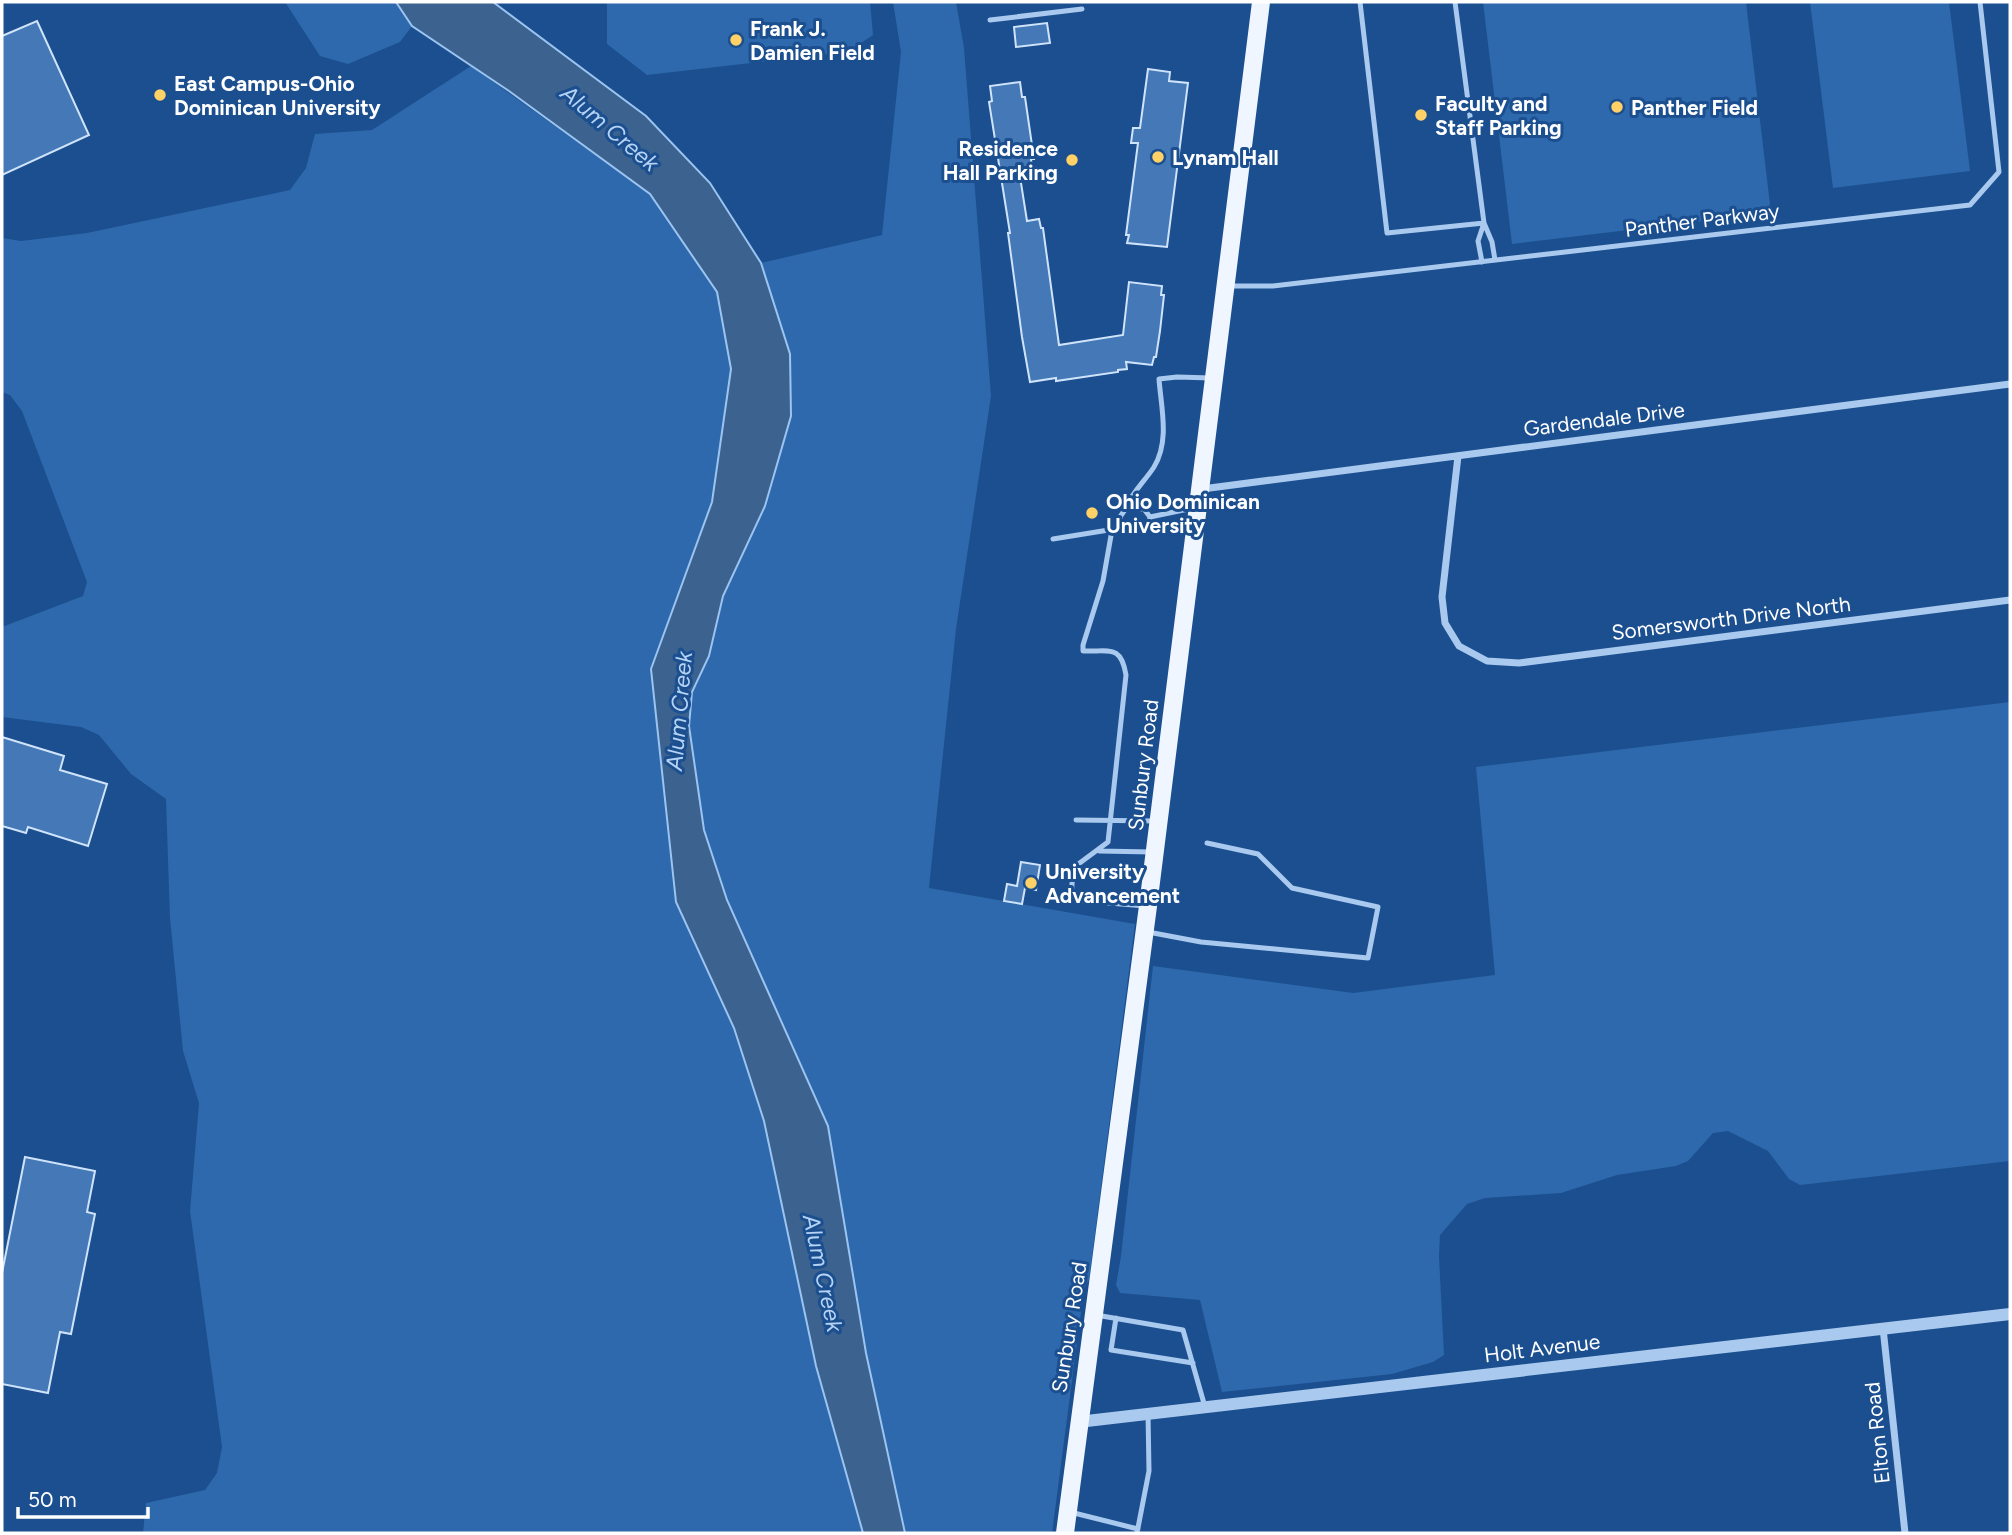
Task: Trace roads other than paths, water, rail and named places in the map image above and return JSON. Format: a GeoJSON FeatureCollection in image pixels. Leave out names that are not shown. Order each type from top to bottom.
{"type":"FeatureCollection","features":[{"type":"Feature","properties":{"kind":"main road","name":"Sunbury Road"},"geometry":{"type":"LineString","coordinates":[[1065,1533],[1078,1422],[1096,1314],[1261,2]]}},
{"type":"Feature","properties":{"kind":"street","name":"Gardendale Drive"},"geometry":{"type":"LineString","coordinates":[[1201,489],[2010,384]]}},
{"type":"Feature","properties":{"kind":"street","name":"Somersworth Drive North"},"geometry":{"type":"LineString","coordinates":[[1458,456],[1442,597],[1446,624],[1459,646],[1487,661],[1519,663],[2010,600]]}},
{"type":"Feature","properties":{"kind":"street","name":"Holt Avenue"},"geometry":{"type":"LineString","coordinates":[[1078,1422],[2010,1314]]}},
{"type":"Feature","properties":{"kind":"street","name":"Elton Road"},"geometry":{"type":"LineString","coordinates":[[1883,1328],[1905,1533]]}},
{"type":"Feature","properties":{"kind":"lane"},"geometry":{"type":"LineString","coordinates":[[1360,2],[1387,233],[1484,223]]}},
{"type":"Feature","properties":{"kind":"lane"},"geometry":{"type":"LineString","coordinates":[[1455,2],[1484,223],[1492,242],[1495,260]]}},
{"type":"Feature","properties":{"kind":"lane","name":"Panther Parkway"},"geometry":{"type":"LineString","coordinates":[[1225,286],[1273,286],[1970,205],[1999,172],[1980,2]]}},
{"type":"Feature","properties":{"kind":"lane"},"geometry":{"type":"LineString","coordinates":[[990,20],[1082,9]]}},
{"type":"Feature","properties":{"kind":"lane"},"geometry":{"type":"LineString","coordinates":[[1482,262],[1478,240],[1484,223]]}},
{"type":"Feature","properties":{"kind":"lane"},"geometry":{"type":"LineString","coordinates":[[1121,528],[1120,517],[1130,497],[1145,481],[1161,454],[1163,417],[1159,379],[1215,378]]}},
{"type":"Feature","properties":{"kind":"lane"},"geometry":{"type":"LineString","coordinates":[[1150,517],[1199,507]]}},
{"type":"Feature","properties":{"kind":"lane"},"geometry":{"type":"LineString","coordinates":[[1053,539],[1121,528],[1138,532],[1149,527],[1150,517],[1144,509],[1126,508]]}},
{"type":"Feature","properties":{"kind":"lane"},"geometry":{"type":"LineString","coordinates":[[1112,530],[1103,581],[1083,645],[1083,651],[1112,652],[1120,654],[1124,659],[1126,675],[1111,820],[1108,842],[1073,868],[1071,900],[1148,906]]}},
{"type":"Feature","properties":{"kind":"lane"},"geometry":{"type":"LineString","coordinates":[[1076,820],[1159,821]]}},
{"type":"Feature","properties":{"kind":"lane"},"geometry":{"type":"LineString","coordinates":[[1145,931],[1201,942],[1368,958],[1378,907],[1292,888],[1258,854],[1207,843]]}},
{"type":"Feature","properties":{"kind":"lane"},"geometry":{"type":"LineString","coordinates":[[1099,851],[1155,852]]}},
{"type":"Feature","properties":{"kind":"lane"},"geometry":{"type":"LineString","coordinates":[[1096,1314],[1183,1330],[1205,1407]]}},
{"type":"Feature","properties":{"kind":"lane"},"geometry":{"type":"LineString","coordinates":[[1116,1318],[1111,1350],[1193,1363]]}},
{"type":"Feature","properties":{"kind":"lane"},"geometry":{"type":"LineString","coordinates":[[1068,1511],[1138,1531],[1149,1471],[1148,1413]]}},
{"type":"Feature","properties":{"kind":"water","name":"Alum Creek"},"geometry":{"type":"Polygon","coordinates":[[[396,2],[493,2],[646,116],[710,183],[761,263],[790,354],[791,416],[765,506],[723,596],[709,656],[692,692],[689,726],[704,830],[727,900],[828,1126],[866,1353],[905,1533],[863,1533],[816,1366],[764,1121],[734,1028],[676,902],[651,669],[712,502],[731,369],[717,292],[650,194],[509,91],[412,26],[396,2]]]}},
{"type":"Feature","properties":{"kind":"place","name":"Frank J. Damien Field"},"geometry":{"type":"Point","coordinates":[736,40]}},
{"type":"Feature","properties":{"kind":"place","name":"East Campus-Ohio Dominican University"},"geometry":{"type":"Point","coordinates":[160,95]}},
{"type":"Feature","properties":{"kind":"place","name":"Panther Field"},"geometry":{"type":"Point","coordinates":[1617,107]}},
{"type":"Feature","properties":{"kind":"place","name":"Faculty and Staff Parking"},"geometry":{"type":"Point","coordinates":[1421,115]}},
{"type":"Feature","properties":{"kind":"place","name":"Lynam Hall"},"geometry":{"type":"Point","coordinates":[1158,157]}},
{"type":"Feature","properties":{"kind":"place","name":"Residence Hall Parking"},"geometry":{"type":"Point","coordinates":[1072,160]}},
{"type":"Feature","properties":{"kind":"place","name":"Ohio Dominican University"},"geometry":{"type":"Point","coordinates":[1092,513]}},
{"type":"Feature","properties":{"kind":"place","name":"University Advancement"},"geometry":{"type":"Point","coordinates":[1031,883]}}]}
